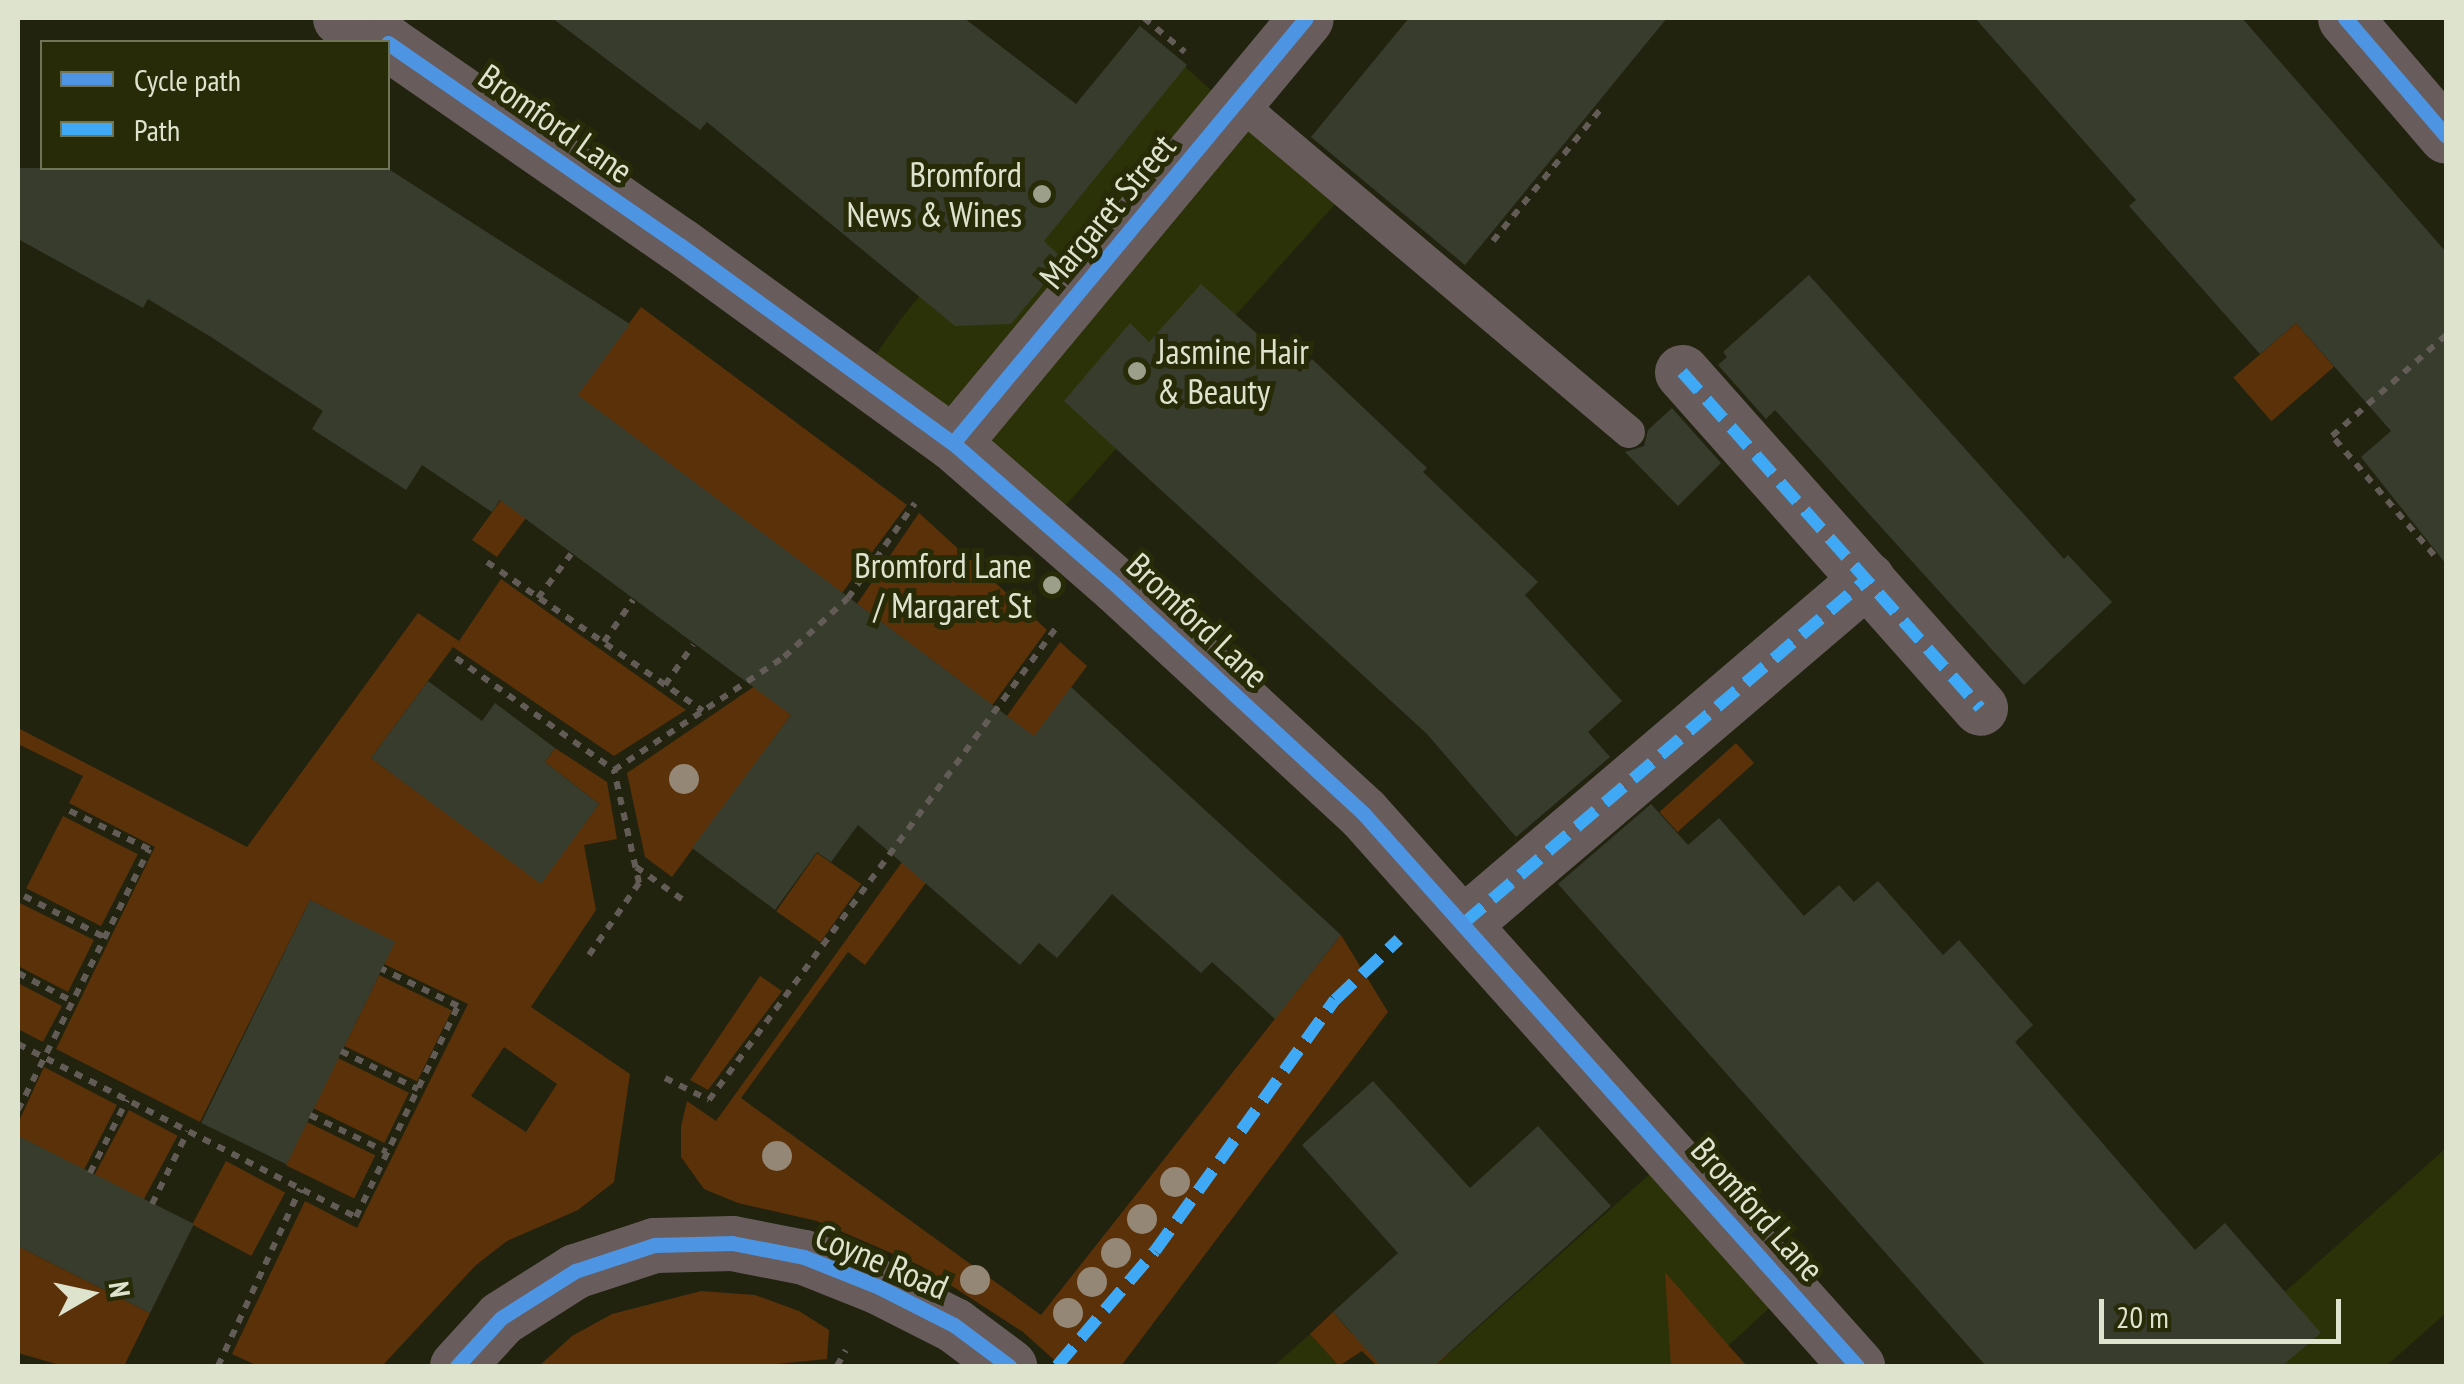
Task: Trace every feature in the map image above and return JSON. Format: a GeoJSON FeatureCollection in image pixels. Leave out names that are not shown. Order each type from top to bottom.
{"type":"FeatureCollection","features":[{"type":"Feature","properties":{"kind":"street","name":"Bromford Lane"},"geometry":{"type":"LineString","coordinates":[[340,18],[381,40]]}},
{"type":"Feature","properties":{"kind":"street","name":"Margaret Street"},"geometry":{"type":"LineString","coordinates":[[953,443],[1306,18]]}},
{"type":"Feature","properties":{"kind":"street"},"geometry":{"type":"LineString","coordinates":[[2344,18],[2446,136]]}},
{"type":"Feature","properties":{"kind":"street","name":"Bromford Lane"},"geometry":{"type":"LineString","coordinates":[[390,45],[680,245],[953,443],[1118,586],[1363,813],[1857,1366]]}},
{"type":"Feature","properties":{"kind":"street"},"geometry":{"type":"LineString","coordinates":[[1682,372],[1980,708]]}},
{"type":"Feature","properties":{"kind":"street"},"geometry":{"type":"LineString","coordinates":[[1464,923],[1866,579]]}},
{"type":"Feature","properties":{"kind":"street","name":"Coyne Road"},"geometry":{"type":"LineString","coordinates":[[457,1366],[501,1318],[575,1271],[654,1245],[732,1244],[804,1257],[879,1287],[954,1325],[1008,1366]]}},
{"type":"Feature","properties":{"kind":"lane"},"geometry":{"type":"LineString","coordinates":[[1236,101],[1458,284],[1629,432]]}},
{"type":"Feature","properties":{"kind":"path"},"geometry":{"type":"LineString","coordinates":[[1144,18],[1191,56]]}},
{"type":"Feature","properties":{"kind":"path"},"geometry":{"type":"LineString","coordinates":[[1458,284],[1600,110]]}},
{"type":"Feature","properties":{"kind":"path"},"geometry":{"type":"LineString","coordinates":[[2434,555],[2332,436],[2446,335]]}},
{"type":"Feature","properties":{"kind":"path"},"geometry":{"type":"LineString","coordinates":[[614,770],[784,657],[848,598],[918,498]]}},
{"type":"Feature","properties":{"kind":"path"},"geometry":{"type":"LineString","coordinates":[[538,598],[571,554]]}},
{"type":"Feature","properties":{"kind":"path"},"geometry":{"type":"LineString","coordinates":[[488,562],[704,710]]}},
{"type":"Feature","properties":{"kind":"path"},"geometry":{"type":"LineString","coordinates":[[604,642],[633,600]]}},
{"type":"Feature","properties":{"kind":"path"},"geometry":{"type":"LineString","coordinates":[[664,1078],[709,1100],[1063,620]]}},
{"type":"Feature","properties":{"kind":"path"},"geometry":{"type":"LineString","coordinates":[[665,685],[693,645]]}},
{"type":"Feature","properties":{"kind":"path"},"geometry":{"type":"LineString","coordinates":[[456,658],[614,770],[639,883],[589,955]]}},
{"type":"Feature","properties":{"kind":"path"},"geometry":{"type":"LineString","coordinates":[[18,1110],[149,849],[66,809]]}},
{"type":"Feature","properties":{"kind":"path"},"geometry":{"type":"LineString","coordinates":[[635,866],[686,902]]}},
{"type":"Feature","properties":{"kind":"path"},"geometry":{"type":"LineString","coordinates":[[24,896],[104,937]]}},
{"type":"Feature","properties":{"kind":"path"},"geometry":{"type":"LineString","coordinates":[[18,1044],[356,1217],[458,1006],[382,969]]}},
{"type":"Feature","properties":{"kind":"path"},"geometry":{"type":"LineString","coordinates":[[18,973],[72,1002]]}},
{"type":"Feature","properties":{"kind":"path"},"geometry":{"type":"LineString","coordinates":[[341,1051],[418,1089]]}},
{"type":"Feature","properties":{"kind":"path"},"geometry":{"type":"LineString","coordinates":[[90,1173],[127,1100]]}},
{"type":"Feature","properties":{"kind":"path"},"geometry":{"type":"LineString","coordinates":[[310,1115],[387,1152]]}},
{"type":"Feature","properties":{"kind":"path"},"geometry":{"type":"LineString","coordinates":[[152,1204],[188,1131]]}},
{"type":"Feature","properties":{"kind":"path"},"geometry":{"type":"LineString","coordinates":[[218,1366],[300,1190]]}},
{"type":"Feature","properties":{"kind":"shaded area"},"geometry":{"type":"Polygon","coordinates":[[[1140,26],[1336,203],[1048,525],[861,376],[900,320],[1140,26]]]}},
{"type":"Feature","properties":{"kind":"shaded area"},"geometry":{"type":"Polygon","coordinates":[[[641,307],[907,505],[842,593],[603,414],[497,557],[472,540],[641,307]]]}},
{"type":"Feature","properties":{"kind":"shaded area"},"geometry":{"type":"Polygon","coordinates":[[[2296,323],[2334,367],[2271,421],[2233,377],[2296,323]]]}},
{"type":"Feature","properties":{"kind":"shaded area"},"geometry":{"type":"Polygon","coordinates":[[[919,513],[1047,630],[907,822],[959,680],[857,604],[919,513]]]}},
{"type":"Feature","properties":{"kind":"shaded area"},"geometry":{"type":"Polygon","coordinates":[[[501,579],[686,710],[614,756],[453,647],[371,758],[541,883],[599,804],[545,762],[555,748],[607,782],[617,839],[584,845],[596,910],[531,1007],[630,1074],[614,1182],[578,1210],[507,1241],[476,1265],[382,1366],[258,1366],[232,1354],[305,1201],[357,1228],[468,1004],[384,964],[394,942],[310,900],[200,1122],[56,1049],[155,847],[69,803],[83,776],[18,744],[18,728],[247,847],[418,613],[459,641],[501,579]],[[504,1047],[471,1096],[526,1132],[557,1084],[504,1047]]]}},
{"type":"Feature","properties":{"kind":"shaded area"},"geometry":{"type":"Polygon","coordinates":[[[1060,642],[1087,666],[865,965],[848,952],[741,1098],[1041,1315],[1341,935],[1388,1012],[1121,1366],[1061,1366],[1023,1332],[921,1266],[817,1221],[738,1203],[704,1189],[681,1157],[681,1127],[687,1101],[716,1121],[1060,642]]]}},
{"type":"Feature","properties":{"kind":"shaded area"},"geometry":{"type":"Polygon","coordinates":[[[790,662],[816,681],[672,877],[645,857],[627,773],[790,662]]]}},
{"type":"Feature","properties":{"kind":"shaded area"},"geometry":{"type":"Polygon","coordinates":[[[1736,743],[1754,763],[1678,832],[1659,812],[1736,743]]]}},
{"type":"Feature","properties":{"kind":"shaded area"},"geometry":{"type":"Polygon","coordinates":[[[63,816],[138,854],[101,926],[26,888],[63,816]]]}},
{"type":"Feature","properties":{"kind":"shaded area"},"geometry":{"type":"Polygon","coordinates":[[[817,853],[861,884],[821,942],[776,911],[817,853]]]}},
{"type":"Feature","properties":{"kind":"shaded area"},"geometry":{"type":"Polygon","coordinates":[[[20,903],[94,940],[68,992],[18,966],[20,903]]]}},
{"type":"Feature","properties":{"kind":"shaded area"},"geometry":{"type":"Polygon","coordinates":[[[379,975],[452,1011],[417,1082],[344,1046],[379,975]]]}},
{"type":"Feature","properties":{"kind":"shaded area"},"geometry":{"type":"Polygon","coordinates":[[[760,976],[782,991],[708,1090],[690,1080],[760,976]]]}},
{"type":"Feature","properties":{"kind":"shaded area"},"geometry":{"type":"Polygon","coordinates":[[[18,983],[62,1006],[43,1042],[18,1029],[18,983]]]}},
{"type":"Feature","properties":{"kind":"shaded area"},"geometry":{"type":"Polygon","coordinates":[[[338,1058],[409,1093],[384,1143],[313,1108],[338,1058]]]}},
{"type":"Feature","properties":{"kind":"shaded area"},"geometry":{"type":"Polygon","coordinates":[[[44,1067],[117,1105],[84,1170],[18,1136],[18,1123],[44,1067]]]}},
{"type":"Feature","properties":{"kind":"shaded area"},"geometry":{"type":"Polygon","coordinates":[[[129,1110],[178,1136],[143,1201],[94,1175],[129,1110]]]}},
{"type":"Feature","properties":{"kind":"shaded area"},"geometry":{"type":"Polygon","coordinates":[[[307,1122],[375,1155],[354,1198],[286,1165],[307,1122]]]}},
{"type":"Feature","properties":{"kind":"shaded area"},"geometry":{"type":"Polygon","coordinates":[[[2446,1148],[2446,1313],[2386,1366],[2202,1366],[2446,1148]]]}},
{"type":"Feature","properties":{"kind":"shaded area"},"geometry":{"type":"Polygon","coordinates":[[[1670,1156],[1789,1290],[1706,1366],[1435,1366],[1670,1156]]]}},
{"type":"Feature","properties":{"kind":"shaded area"},"geometry":{"type":"Polygon","coordinates":[[[226,1161],[285,1192],[251,1256],[192,1225],[226,1161]]]}},
{"type":"Feature","properties":{"kind":"shaded area"},"geometry":{"type":"Polygon","coordinates":[[[18,1246],[150,1313],[124,1366],[63,1366],[18,1353],[18,1246]]]}},
{"type":"Feature","properties":{"kind":"shaded area"},"geometry":{"type":"Polygon","coordinates":[[[1665,1272],[1729,1346],[1747,1366],[1671,1366],[1665,1272]]]}},
{"type":"Feature","properties":{"kind":"shaded area"},"geometry":{"type":"Polygon","coordinates":[[[701,1291],[755,1295],[799,1311],[829,1330],[827,1359],[757,1366],[539,1366],[572,1336],[612,1314],[701,1291]]]}},
{"type":"Feature","properties":{"kind":"shaded area"},"geometry":{"type":"Polygon","coordinates":[[[1333,1312],[1351,1333],[1361,1325],[1427,1324],[1451,1351],[1435,1366],[1377,1366],[1362,1351],[1339,1366],[1310,1334],[1333,1312]]]}},
{"type":"Feature","properties":{"kind":"shaded area"},"geometry":{"type":"Polygon","coordinates":[[[1310,1334],[1339,1366],[1274,1366],[1310,1334]]]}},
{"type":"Feature","properties":{"kind":"building"},"geometry":{"type":"Polygon","coordinates":[[[552,18],[964,18],[1076,104],[1140,26],[1187,65],[1044,241],[1064,260],[1011,324],[955,326],[707,122],[700,130],[552,18]]]}},
{"type":"Feature","properties":{"kind":"building"},"geometry":{"type":"Polygon","coordinates":[[[1409,18],[1667,18],[1465,265],[1311,137],[1409,18]]]}},
{"type":"Feature","properties":{"kind":"building"},"geometry":{"type":"Polygon","coordinates":[[[1975,18],[2242,18],[2446,252],[2446,564],[2361,457],[2391,431],[2296,323],[2260,354],[2129,206],[2136,200],[1975,18]]]}},
{"type":"Feature","properties":{"kind":"building"},"geometry":{"type":"Polygon","coordinates":[[[18,168],[390,170],[630,324],[578,395],[1034,736],[1071,687],[1341,935],[1275,1019],[1212,962],[1201,973],[1112,894],[1057,958],[1039,943],[1020,965],[858,825],[831,862],[817,852],[775,910],[692,848],[791,715],[500,500],[492,512],[422,465],[406,490],[312,429],[323,411],[211,337],[148,299],[143,308],[18,239],[18,168]]]}},
{"type":"Feature","properties":{"kind":"building"},"geometry":{"type":"Polygon","coordinates":[[[1809,275],[2064,559],[2068,555],[2112,602],[2024,685],[1775,410],[1766,419],[1718,365],[1727,357],[1723,352],[1809,275]]]}},
{"type":"Feature","properties":{"kind":"building"},"geometry":{"type":"Polygon","coordinates":[[[1201,284],[1300,372],[1312,359],[1427,468],[1423,472],[1538,582],[1525,595],[1622,701],[1588,732],[1610,757],[1516,837],[1427,734],[1064,401],[1130,323],[1149,342],[1201,284]]]}},
{"type":"Feature","properties":{"kind":"building"},"geometry":{"type":"Polygon","coordinates":[[[1672,408],[1721,463],[1678,506],[1625,452],[1644,446],[1648,430],[1672,408]]]}},
{"type":"Feature","properties":{"kind":"building"},"geometry":{"type":"Polygon","coordinates":[[[428,681],[482,721],[495,703],[555,748],[545,762],[599,804],[541,884],[371,758],[428,681]]]}},
{"type":"Feature","properties":{"kind":"building"},"geometry":{"type":"Polygon","coordinates":[[[1651,804],[1688,845],[1719,818],[1804,916],[1839,885],[1854,902],[1878,881],[1943,955],[1959,940],[2033,1025],[2015,1042],[2195,1250],[2225,1223],[2321,1333],[2282,1366],[1986,1366],[1558,884],[1651,804]]]}},
{"type":"Feature","properties":{"kind":"building"},"geometry":{"type":"Polygon","coordinates":[[[310,900],[395,942],[287,1165],[201,1123],[310,900]]]}},
{"type":"Feature","properties":{"kind":"building"},"geometry":{"type":"Polygon","coordinates":[[[1373,1081],[1470,1188],[1538,1126],[1611,1206],[1434,1366],[1381,1366],[1333,1312],[1398,1253],[1302,1145],[1373,1081]]]}},
{"type":"Feature","properties":{"kind":"building"},"geometry":{"type":"Polygon","coordinates":[[[18,1136],[194,1224],[150,1313],[18,1246],[18,1136]]]}},
{"type":"Feature","properties":{"kind":"marked path"},"geometry":{"type":"LineString","coordinates":[[1682,372],[1980,708]]}},
{"type":"Feature","properties":{"kind":"marked path"},"geometry":{"type":"LineString","coordinates":[[1464,923],[1867,579]]}},
{"type":"Feature","properties":{"kind":"marked path"},"geometry":{"type":"LineString","coordinates":[[1057,1366],[1155,1251],[1335,1000],[1399,939]]}},
{"type":"Feature","properties":{"kind":"cycle path"},"geometry":{"type":"LineString","coordinates":[[953,443],[1306,18]]}},
{"type":"Feature","properties":{"kind":"cycle path"},"geometry":{"type":"LineString","coordinates":[[2345,18],[2446,136]]}},
{"type":"Feature","properties":{"kind":"cycle path"},"geometry":{"type":"LineString","coordinates":[[390,44],[680,245],[953,443],[1118,587],[1363,813],[1857,1366]]}},
{"type":"Feature","properties":{"kind":"cycle path"},"geometry":{"type":"LineString","coordinates":[[457,1366],[501,1318],[575,1271],[654,1245],[732,1243],[804,1257],[879,1287],[954,1325],[1009,1366]]}},
{"type":"Feature","properties":{"kind":"place","name":"Bromford News & Wines"},"geometry":{"type":"Point","coordinates":[1042,194]}},
{"type":"Feature","properties":{"kind":"place","name":"Jasmine Hair & Beauty"},"geometry":{"type":"Point","coordinates":[1137,371]}},
{"type":"Feature","properties":{"kind":"place","name":"Bromford Lane / Margaret St"},"geometry":{"type":"Point","coordinates":[1052,585]}}]}
